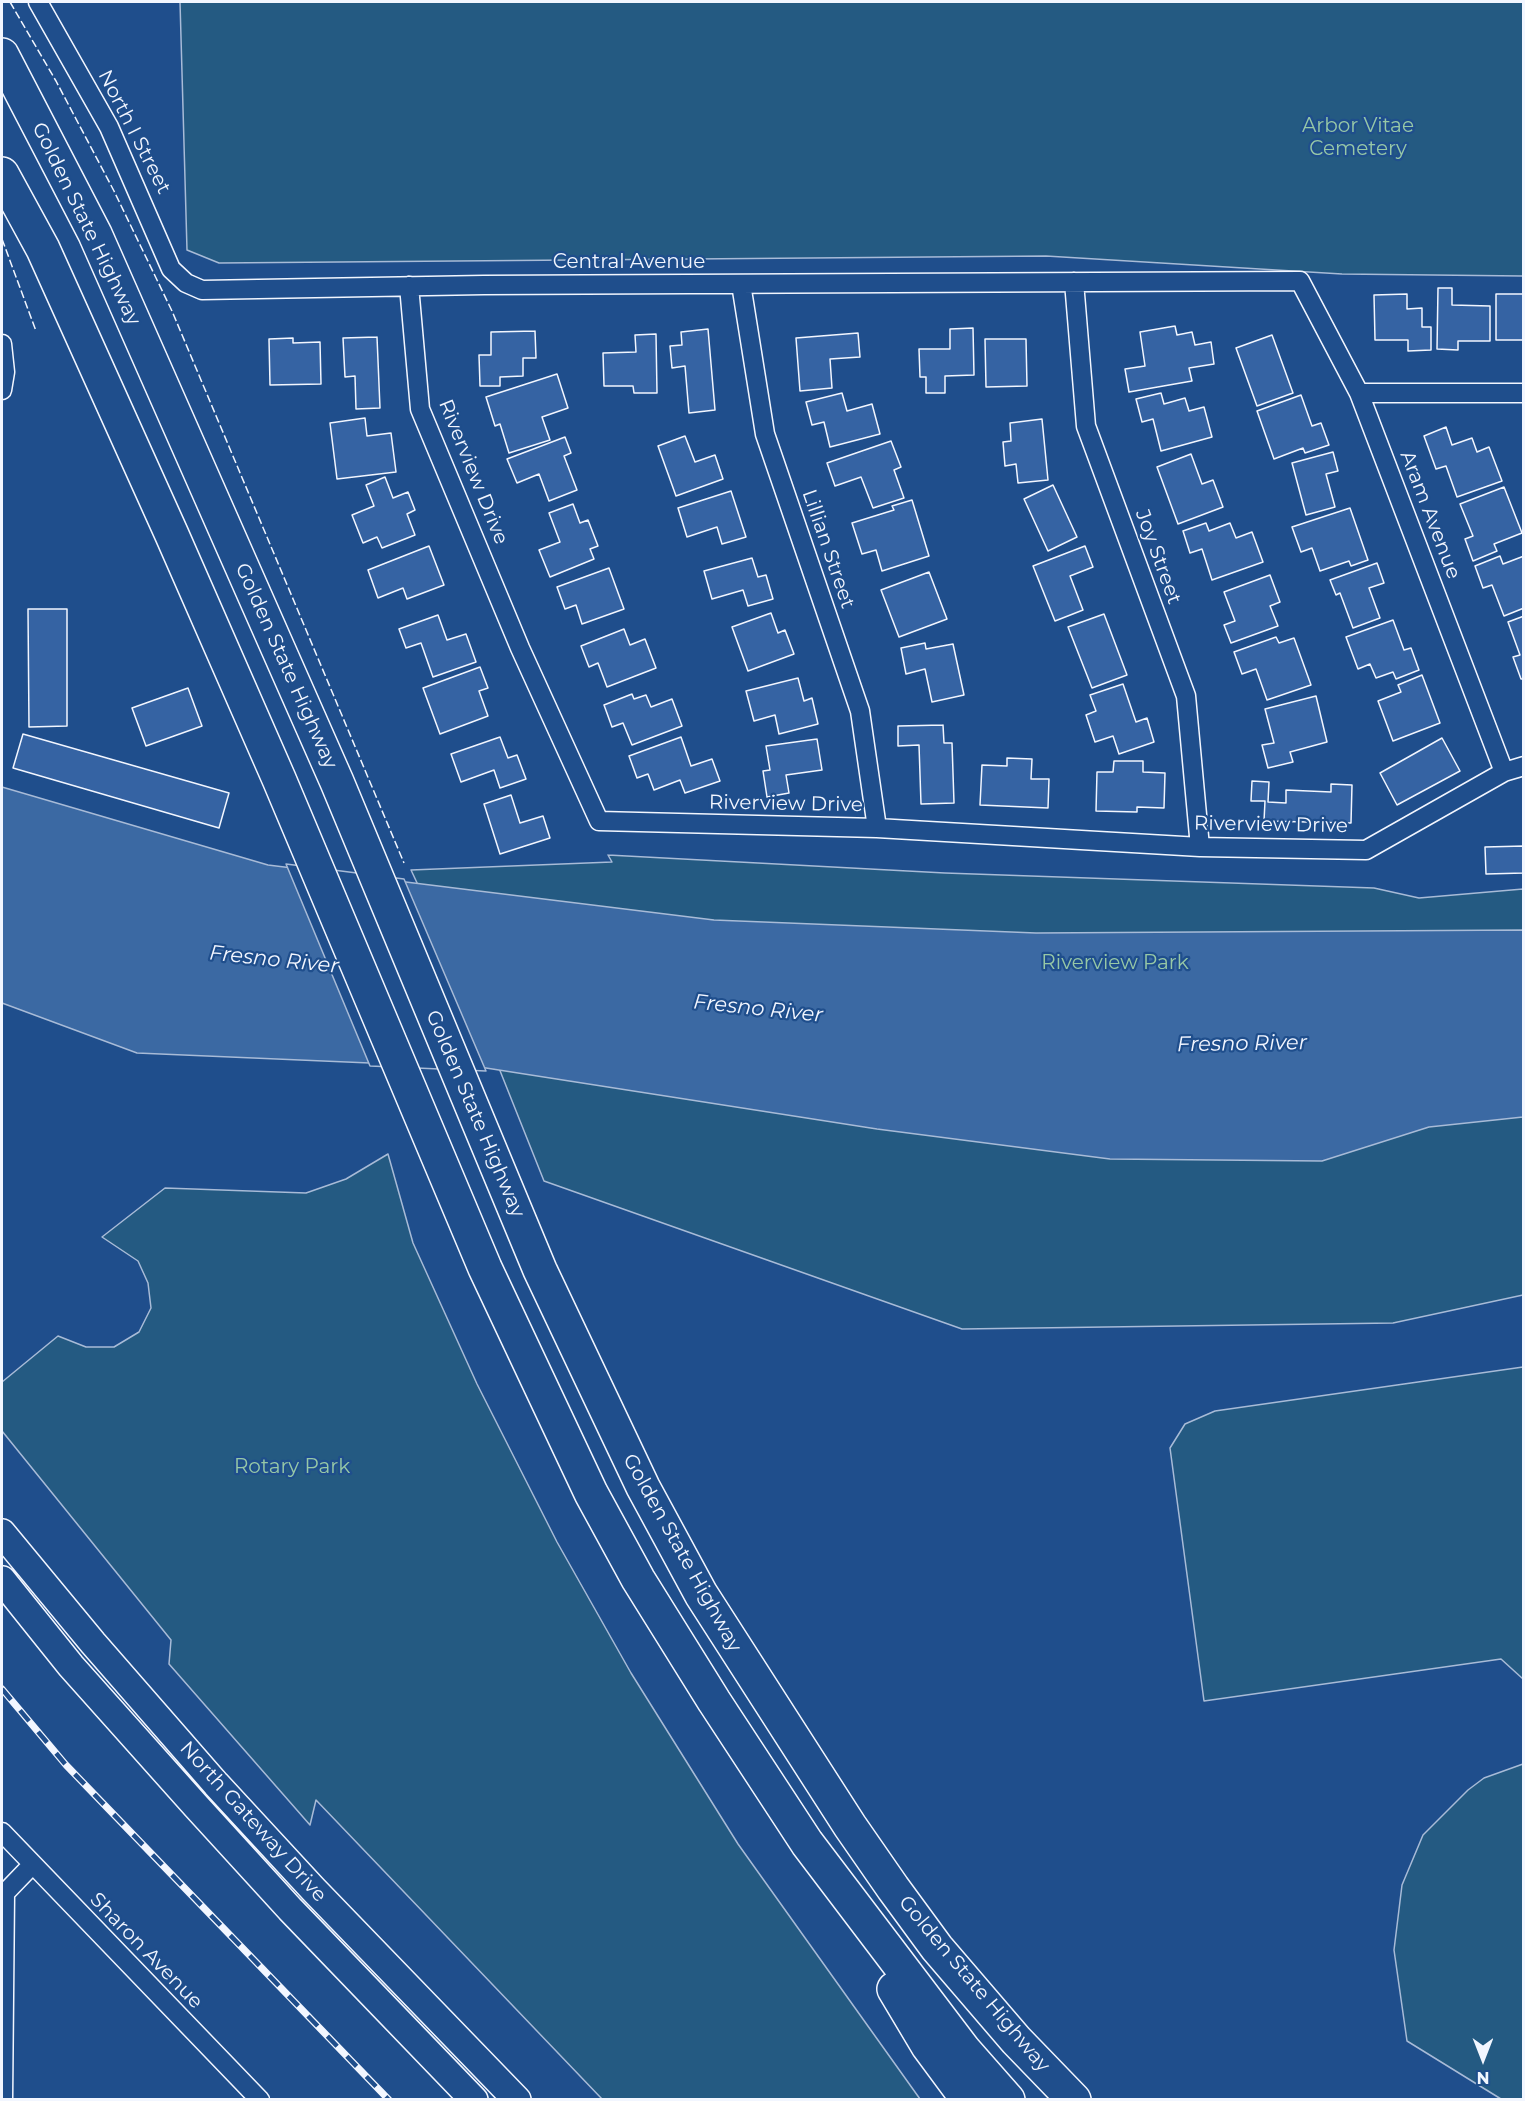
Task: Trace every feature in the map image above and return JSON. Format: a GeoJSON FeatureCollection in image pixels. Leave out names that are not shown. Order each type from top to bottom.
{"type":"FeatureCollection","features":[{"type":"Feature","properties":{"kind":"highway","name":"Golden State Highway"},"geometry":{"type":"LineString","coordinates":[[2,55],[95,234],[337,782],[540,1270],[643,1487],[707,1604],[850,1826],[893,1888],[937,1948],[1016,2040],[1074,2100]]}},
{"type":"Feature","properties":{"kind":"highway"},"geometry":{"type":"LineString","coordinates":[[2,174],[43,249],[279,779],[485,1268],[546,1402],[638,1578],[714,1701],[807,1843],[928,2046],[968,2100]]}},
{"type":"Feature","properties":{"kind":"highway"},"geometry":{"type":"LineString","coordinates":[[807,1843],[964,2050],[1008,2100]]}},
{"type":"Feature","properties":{"kind":"highway"},"geometry":{"type":"LineString","coordinates":[[1016,2040],[1089,2100]]}},
{"type":"Feature","properties":{"kind":"main road","name":"North Gateway Drive"},"geometry":{"type":"LineString","coordinates":[[2,1533],[93,1643],[216,1784],[313,1889],[517,2100]]}},
{"type":"Feature","properties":{"kind":"main road","name":"North Gateway Drive"},"geometry":{"type":"LineString","coordinates":[[2,1580],[71,1665],[188,1798],[290,1909],[474,2100]]}},
{"type":"Feature","properties":{"kind":"street","name":"North I Street"},"geometry":{"type":"LineString","coordinates":[[38,2],[109,127],[171,269],[186,284]]}},
{"type":"Feature","properties":{"kind":"street","name":"Central Avenue"},"geometry":{"type":"LineString","coordinates":[[186,284],[202,290],[219,292],[409,286],[1300,281]]}},
{"type":"Feature","properties":{"kind":"street","name":"Aram Avenue"},"geometry":{"type":"LineString","coordinates":[[1300,281],[1359,393],[1504,772]]}},
{"type":"Feature","properties":{"kind":"street","name":"Joy Street"},"geometry":{"type":"LineString","coordinates":[[1074,282],[1086,426],[1186,696],[1200,847]]}},
{"type":"Feature","properties":{"kind":"street","name":"Lillian Street"},"geometry":{"type":"LineString","coordinates":[[741,284],[765,434],[860,711],[877,828]]}},
{"type":"Feature","properties":{"kind":"street","name":"Riverview Drive"},"geometry":{"type":"LineString","coordinates":[[409,286],[420,410],[520,648],[598,821],[877,828],[1200,847],[1366,850],[1504,772],[1524,766]]}},
{"type":"Feature","properties":{"kind":"street"},"geometry":{"type":"LineString","coordinates":[[2,344],[5,372],[2,390]]}},
{"type":"Feature","properties":{"kind":"street"},"geometry":{"type":"LineString","coordinates":[[1359,393],[1524,393]]}},
{"type":"Feature","properties":{"kind":"street","name":"Sharon Avenue"},"geometry":{"type":"LineString","coordinates":[[2,1832],[260,2100]]}},
{"type":"Feature","properties":{"kind":"street"},"geometry":{"type":"LineString","coordinates":[[3,2100],[5,1893],[32,1865]]}},
{"type":"Feature","properties":{"kind":"street"},"geometry":{"type":"LineString","coordinates":[[234,2100],[247,2086]]}},
{"type":"Feature","properties":{"kind":"green space","name":"Arbor Vitae Cemetery"},"geometry":{"type":"Polygon","coordinates":[[[180,2],[1523,2],[1523,276],[1342,274],[1046,256],[219,263],[187,250],[180,2]]]}},
{"type":"Feature","properties":{"kind":"green space","name":"Riverview Park"},"geometry":{"type":"Polygon","coordinates":[[[608,855],[945,873],[1374,888],[1419,898],[1523,889],[1523,1295],[1393,1323],[962,1329],[544,1181],[471,998],[411,870],[612,862],[608,855]]]}},
{"type":"Feature","properties":{"kind":"green space","name":"Rotary Park"},"geometry":{"type":"Polygon","coordinates":[[[388,1154],[413,1243],[477,1384],[557,1542],[631,1673],[738,1844],[920,2099],[602,2099],[316,1800],[310,1825],[169,1664],[171,1640],[2,1431],[2,1382],[58,1336],[86,1347],[114,1347],[139,1332],[151,1308],[148,1283],[138,1261],[102,1237],[165,1188],[306,1193],[346,1179],[388,1154]]]}},
{"type":"Feature","properties":{"kind":"green space"},"geometry":{"type":"Polygon","coordinates":[[[1523,1367],[1523,1679],[1501,1659],[1204,1701],[1170,1448],[1185,1424],[1215,1411],[1523,1367]]]}},
{"type":"Feature","properties":{"kind":"green space"},"geometry":{"type":"Polygon","coordinates":[[[1523,1764],[1523,2099],[1501,2099],[1407,2041],[1394,1950],[1402,1885],[1423,1835],[1468,1790],[1484,1778],[1523,1764]]]}},
{"type":"Feature","properties":{"kind":"water","name":"Fresno River"},"geometry":{"type":"Polygon","coordinates":[[[2,787],[268,865],[714,920],[1036,933],[1523,930],[1523,1117],[1429,1127],[1322,1161],[1110,1159],[877,1129],[486,1068],[137,1053],[2,1003],[2,787]]]}},
{"type":"Feature","properties":{"kind":"pier"},"geometry":{"type":"Polygon","coordinates":[[[286,864],[404,879],[486,1071],[370,1066],[286,864]]]}},
{"type":"Feature","properties":{"kind":"building"},"geometry":{"type":"Polygon","coordinates":[[[1438,288],[1452,288],[1452,305],[1490,306],[1490,341],[1458,341],[1458,350],[1437,349],[1438,288]]]}},
{"type":"Feature","properties":{"kind":"building"},"geometry":{"type":"Polygon","coordinates":[[[1407,294],[1407,309],[1422,308],[1422,327],[1431,327],[1431,350],[1408,351],[1408,340],[1375,340],[1374,295],[1407,294]]]}},
{"type":"Feature","properties":{"kind":"building"},"geometry":{"type":"Polygon","coordinates":[[[1496,294],[1524,294],[1524,340],[1496,340],[1496,294]]]}},
{"type":"Feature","properties":{"kind":"building"},"geometry":{"type":"Polygon","coordinates":[[[1175,326],[1177,335],[1192,332],[1195,345],[1211,342],[1214,364],[1189,368],[1192,381],[1129,392],[1125,369],[1145,366],[1140,332],[1175,326]]]}},
{"type":"Feature","properties":{"kind":"building"},"geometry":{"type":"Polygon","coordinates":[[[973,328],[974,375],[945,376],[945,393],[926,393],[926,377],[920,377],[919,349],[950,349],[950,329],[973,328]]]}},
{"type":"Feature","properties":{"kind":"building"},"geometry":{"type":"Polygon","coordinates":[[[708,329],[715,410],[689,413],[685,366],[672,368],[670,346],[682,345],[681,332],[708,329]]]}},
{"type":"Feature","properties":{"kind":"building"},"geometry":{"type":"Polygon","coordinates":[[[535,331],[536,358],[523,358],[523,376],[500,377],[500,386],[480,386],[479,355],[491,355],[491,332],[535,331]]]}},
{"type":"Feature","properties":{"kind":"building"},"geometry":{"type":"Polygon","coordinates":[[[858,333],[860,357],[830,359],[832,388],[800,391],[796,338],[858,333]]]}},
{"type":"Feature","properties":{"kind":"building"},"geometry":{"type":"Polygon","coordinates":[[[656,334],[657,393],[634,393],[633,386],[604,386],[603,353],[636,352],[635,335],[656,334]]]}},
{"type":"Feature","properties":{"kind":"building"},"geometry":{"type":"Polygon","coordinates":[[[1272,335],[1293,393],[1257,406],[1236,348],[1272,335]]]}},
{"type":"Feature","properties":{"kind":"building"},"geometry":{"type":"Polygon","coordinates":[[[377,337],[380,408],[356,409],[355,376],[345,377],[343,338],[377,337]]]}},
{"type":"Feature","properties":{"kind":"building"},"geometry":{"type":"Polygon","coordinates":[[[293,338],[293,343],[320,342],[321,384],[270,385],[269,339],[293,338]]]}},
{"type":"Feature","properties":{"kind":"building"},"geometry":{"type":"Polygon","coordinates":[[[985,339],[1026,339],[1027,386],[986,387],[985,339]]]}},
{"type":"Feature","properties":{"kind":"building"},"geometry":{"type":"Polygon","coordinates":[[[557,374],[568,408],[542,417],[550,440],[509,453],[500,424],[495,426],[486,397],[557,374]]]}},
{"type":"Feature","properties":{"kind":"building"},"geometry":{"type":"Polygon","coordinates":[[[842,393],[847,411],[872,404],[880,434],[830,447],[824,422],[812,425],[806,402],[842,393]]]}},
{"type":"Feature","properties":{"kind":"building"},"geometry":{"type":"Polygon","coordinates":[[[1161,393],[1164,404],[1185,398],[1189,411],[1204,407],[1212,437],[1161,451],[1153,419],[1142,422],[1136,399],[1161,393]]]}},
{"type":"Feature","properties":{"kind":"building"},"geometry":{"type":"Polygon","coordinates":[[[1301,395],[1312,426],[1321,423],[1329,445],[1305,453],[1303,448],[1274,459],[1257,411],[1301,395]]]}},
{"type":"Feature","properties":{"kind":"building"},"geometry":{"type":"Polygon","coordinates":[[[365,418],[367,436],[391,433],[396,472],[337,479],[330,423],[365,418]]]}},
{"type":"Feature","properties":{"kind":"building"},"geometry":{"type":"Polygon","coordinates":[[[1042,419],[1048,480],[1018,483],[1016,464],[1005,466],[1003,442],[1011,441],[1010,423],[1042,419]]]}},
{"type":"Feature","properties":{"kind":"building"},"geometry":{"type":"Polygon","coordinates":[[[1446,427],[1452,445],[1472,438],[1477,452],[1489,447],[1502,481],[1457,497],[1446,466],[1436,469],[1424,436],[1446,427]]]}},
{"type":"Feature","properties":{"kind":"building"},"geometry":{"type":"Polygon","coordinates":[[[685,436],[695,462],[715,455],[723,479],[676,496],[658,446],[685,436]]]}},
{"type":"Feature","properties":{"kind":"building"},"geometry":{"type":"Polygon","coordinates":[[[565,437],[571,453],[564,456],[577,490],[549,501],[539,474],[517,483],[507,459],[565,437]]]}},
{"type":"Feature","properties":{"kind":"building"},"geometry":{"type":"Polygon","coordinates":[[[891,441],[901,467],[894,470],[904,498],[873,508],[861,477],[835,486],[827,463],[891,441]]]}},
{"type":"Feature","properties":{"kind":"building"},"geometry":{"type":"Polygon","coordinates":[[[1333,452],[1338,471],[1326,474],[1335,507],[1306,515],[1292,463],[1333,452]]]}},
{"type":"Feature","properties":{"kind":"building"},"geometry":{"type":"Polygon","coordinates":[[[1191,454],[1202,484],[1213,480],[1223,507],[1178,524],[1157,467],[1191,454]]]}},
{"type":"Feature","properties":{"kind":"building"},"geometry":{"type":"Polygon","coordinates":[[[385,477],[393,498],[408,492],[415,510],[407,514],[415,535],[382,548],[377,537],[363,543],[352,515],[374,506],[366,485],[385,477]]]}},
{"type":"Feature","properties":{"kind":"building"},"geometry":{"type":"Polygon","coordinates":[[[1053,485],[1077,537],[1048,551],[1024,499],[1053,485]]]}},
{"type":"Feature","properties":{"kind":"building"},"geometry":{"type":"Polygon","coordinates":[[[1504,487],[1522,533],[1494,544],[1497,551],[1473,561],[1465,539],[1473,536],[1460,504],[1504,487]]]}},
{"type":"Feature","properties":{"kind":"building"},"geometry":{"type":"Polygon","coordinates":[[[731,491],[746,537],[722,544],[717,527],[687,537],[678,508],[731,491]]]}},
{"type":"Feature","properties":{"kind":"building"},"geometry":{"type":"Polygon","coordinates":[[[912,500],[929,556],[882,571],[876,550],[862,554],[852,523],[894,510],[892,506],[912,500]]]}},
{"type":"Feature","properties":{"kind":"building"},"geometry":{"type":"Polygon","coordinates":[[[573,504],[580,523],[588,520],[598,546],[590,549],[594,559],[550,577],[539,550],[560,542],[549,513],[573,504]]]}},
{"type":"Feature","properties":{"kind":"building"},"geometry":{"type":"Polygon","coordinates":[[[1350,508],[1368,560],[1351,566],[1349,561],[1320,571],[1312,548],[1301,552],[1292,527],[1350,508]]]}},
{"type":"Feature","properties":{"kind":"building"},"geometry":{"type":"Polygon","coordinates":[[[1206,523],[1209,531],[1230,523],[1236,538],[1252,532],[1263,562],[1212,580],[1202,549],[1190,553],[1183,531],[1206,523]]]}},
{"type":"Feature","properties":{"kind":"building"},"geometry":{"type":"Polygon","coordinates":[[[429,546],[444,585],[407,599],[403,588],[378,598],[368,570],[429,546]]]}},
{"type":"Feature","properties":{"kind":"building"},"geometry":{"type":"Polygon","coordinates":[[[1085,546],[1093,567],[1070,576],[1083,610],[1055,621],[1033,566],[1085,546]]]}},
{"type":"Feature","properties":{"kind":"building"},"geometry":{"type":"Polygon","coordinates":[[[1500,556],[1503,564],[1524,556],[1524,608],[1504,616],[1492,585],[1483,588],[1475,566],[1500,556]]]}},
{"type":"Feature","properties":{"kind":"building"},"geometry":{"type":"Polygon","coordinates":[[[752,558],[758,577],[766,575],[773,599],[748,606],[743,590],[712,599],[704,571],[752,558]]]}},
{"type":"Feature","properties":{"kind":"building"},"geometry":{"type":"Polygon","coordinates":[[[1377,563],[1384,583],[1369,588],[1380,618],[1353,628],[1340,593],[1336,595],[1330,580],[1377,563]]]}},
{"type":"Feature","properties":{"kind":"building"},"geometry":{"type":"Polygon","coordinates":[[[609,568],[624,609],[582,624],[576,605],[565,609],[557,587],[609,568]]]}},
{"type":"Feature","properties":{"kind":"building"},"geometry":{"type":"Polygon","coordinates":[[[929,572],[947,619],[899,637],[881,590],[929,572]]]}},
{"type":"Feature","properties":{"kind":"building"},"geometry":{"type":"Polygon","coordinates":[[[1270,575],[1280,602],[1270,606],[1278,626],[1231,643],[1224,625],[1235,621],[1224,592],[1270,575]]]}},
{"type":"Feature","properties":{"kind":"building"},"geometry":{"type":"Polygon","coordinates":[[[28,609],[67,609],[67,726],[29,727],[28,609]]]}},
{"type":"Feature","properties":{"kind":"building"},"geometry":{"type":"Polygon","coordinates":[[[771,613],[778,633],[785,630],[794,654],[748,671],[732,627],[771,613]]]}},
{"type":"Feature","properties":{"kind":"building"},"geometry":{"type":"Polygon","coordinates":[[[1104,614],[1127,675],[1092,688],[1068,627],[1104,614]]]}},
{"type":"Feature","properties":{"kind":"building"},"geometry":{"type":"Polygon","coordinates":[[[438,615],[447,640],[466,634],[476,662],[433,677],[421,643],[406,648],[399,629],[438,615]]]}},
{"type":"Feature","properties":{"kind":"building"},"geometry":{"type":"Polygon","coordinates":[[[1524,616],[1524,679],[1521,679],[1513,657],[1520,655],[1508,622],[1524,616]]]}},
{"type":"Feature","properties":{"kind":"building"},"geometry":{"type":"Polygon","coordinates":[[[1393,620],[1404,650],[1411,648],[1419,670],[1396,679],[1393,672],[1376,678],[1370,664],[1358,669],[1346,637],[1393,620]]]}},
{"type":"Feature","properties":{"kind":"building"},"geometry":{"type":"Polygon","coordinates":[[[624,629],[630,645],[645,639],[656,668],[607,687],[598,663],[589,667],[581,646],[624,629]]]}},
{"type":"Feature","properties":{"kind":"building"},"geometry":{"type":"Polygon","coordinates":[[[1276,637],[1279,643],[1294,638],[1311,685],[1267,700],[1256,669],[1242,674],[1234,652],[1276,637]]]}},
{"type":"Feature","properties":{"kind":"building"},"geometry":{"type":"Polygon","coordinates":[[[925,643],[926,649],[953,644],[964,695],[932,702],[925,669],[906,674],[901,648],[925,643]]]}},
{"type":"Feature","properties":{"kind":"building"},"geometry":{"type":"Polygon","coordinates":[[[480,667],[488,688],[479,691],[488,716],[440,734],[423,688],[480,667]]]}},
{"type":"Feature","properties":{"kind":"building"},"geometry":{"type":"Polygon","coordinates":[[[1422,675],[1440,723],[1393,741],[1378,701],[1401,692],[1398,685],[1422,675]]]}},
{"type":"Feature","properties":{"kind":"building"},"geometry":{"type":"Polygon","coordinates":[[[798,678],[804,701],[812,698],[818,724],[779,734],[775,715],[754,721],[746,691],[798,678]]]}},
{"type":"Feature","properties":{"kind":"building"},"geometry":{"type":"Polygon","coordinates":[[[1123,684],[1136,722],[1147,718],[1154,742],[1119,754],[1113,736],[1095,742],[1086,715],[1096,711],[1090,695],[1123,684]]]}},
{"type":"Feature","properties":{"kind":"building"},"geometry":{"type":"Polygon","coordinates":[[[188,688],[202,726],[146,746],[132,708],[188,688]]]}},
{"type":"Feature","properties":{"kind":"building"},"geometry":{"type":"Polygon","coordinates":[[[632,694],[634,699],[646,695],[651,707],[672,699],[682,726],[632,745],[623,723],[612,727],[604,705],[632,694]]]}},
{"type":"Feature","properties":{"kind":"building"},"geometry":{"type":"Polygon","coordinates":[[[1316,696],[1327,742],[1290,752],[1293,762],[1268,768],[1262,745],[1274,743],[1265,709],[1316,696]]]}},
{"type":"Feature","properties":{"kind":"building"},"geometry":{"type":"Polygon","coordinates":[[[943,725],[944,743],[952,743],[954,803],[921,804],[919,745],[898,746],[898,726],[943,725]]]}},
{"type":"Feature","properties":{"kind":"building"},"geometry":{"type":"Polygon","coordinates":[[[23,734],[229,793],[219,828],[13,768],[23,734]]]}},
{"type":"Feature","properties":{"kind":"building"},"geometry":{"type":"Polygon","coordinates":[[[500,737],[508,758],[517,755],[526,779],[500,788],[494,770],[461,782],[451,754],[500,737]]]}},
{"type":"Feature","properties":{"kind":"building"},"geometry":{"type":"Polygon","coordinates":[[[681,737],[691,766],[712,759],[720,781],[685,793],[680,780],[654,790],[648,774],[637,778],[629,756],[681,737]]]}},
{"type":"Feature","properties":{"kind":"building"},"geometry":{"type":"Polygon","coordinates":[[[1442,738],[1460,771],[1397,805],[1380,773],[1442,738]]]}},
{"type":"Feature","properties":{"kind":"building"},"geometry":{"type":"Polygon","coordinates":[[[817,739],[822,770],[786,775],[789,793],[767,797],[763,771],[770,770],[766,746],[817,739]]]}},
{"type":"Feature","properties":{"kind":"building"},"geometry":{"type":"Polygon","coordinates":[[[1007,758],[1032,759],[1031,779],[1049,779],[1048,808],[980,805],[982,765],[1007,766],[1007,758]]]}},
{"type":"Feature","properties":{"kind":"building"},"geometry":{"type":"Polygon","coordinates":[[[1114,761],[1143,761],[1143,772],[1165,773],[1164,808],[1137,807],[1137,812],[1096,811],[1097,772],[1113,772],[1114,761]]]}},
{"type":"Feature","properties":{"kind":"building"},"geometry":{"type":"Polygon","coordinates":[[[1252,781],[1269,782],[1268,802],[1286,803],[1286,790],[1331,792],[1331,784],[1352,785],[1351,823],[1264,821],[1265,801],[1251,801],[1252,781]]]}},
{"type":"Feature","properties":{"kind":"building"},"geometry":{"type":"Polygon","coordinates":[[[511,795],[520,823],[543,816],[550,838],[500,854],[484,804],[511,795]]]}},
{"type":"Feature","properties":{"kind":"building"},"geometry":{"type":"Polygon","coordinates":[[[1524,846],[1524,873],[1486,874],[1485,847],[1524,846]]]}},
{"type":"Feature","properties":{"kind":"railway"},"geometry":{"type":"LineString","coordinates":[[2,1689],[66,1765],[389,2100]]}},
{"type":"Feature","properties":{"kind":"fence"},"geometry":{"type":"LineString","coordinates":[[10,2],[56,81],[114,191],[172,311],[404,863]]}},
{"type":"Feature","properties":{"kind":"fence"},"geometry":{"type":"LineString","coordinates":[[2,239],[36,331]]}}]}
